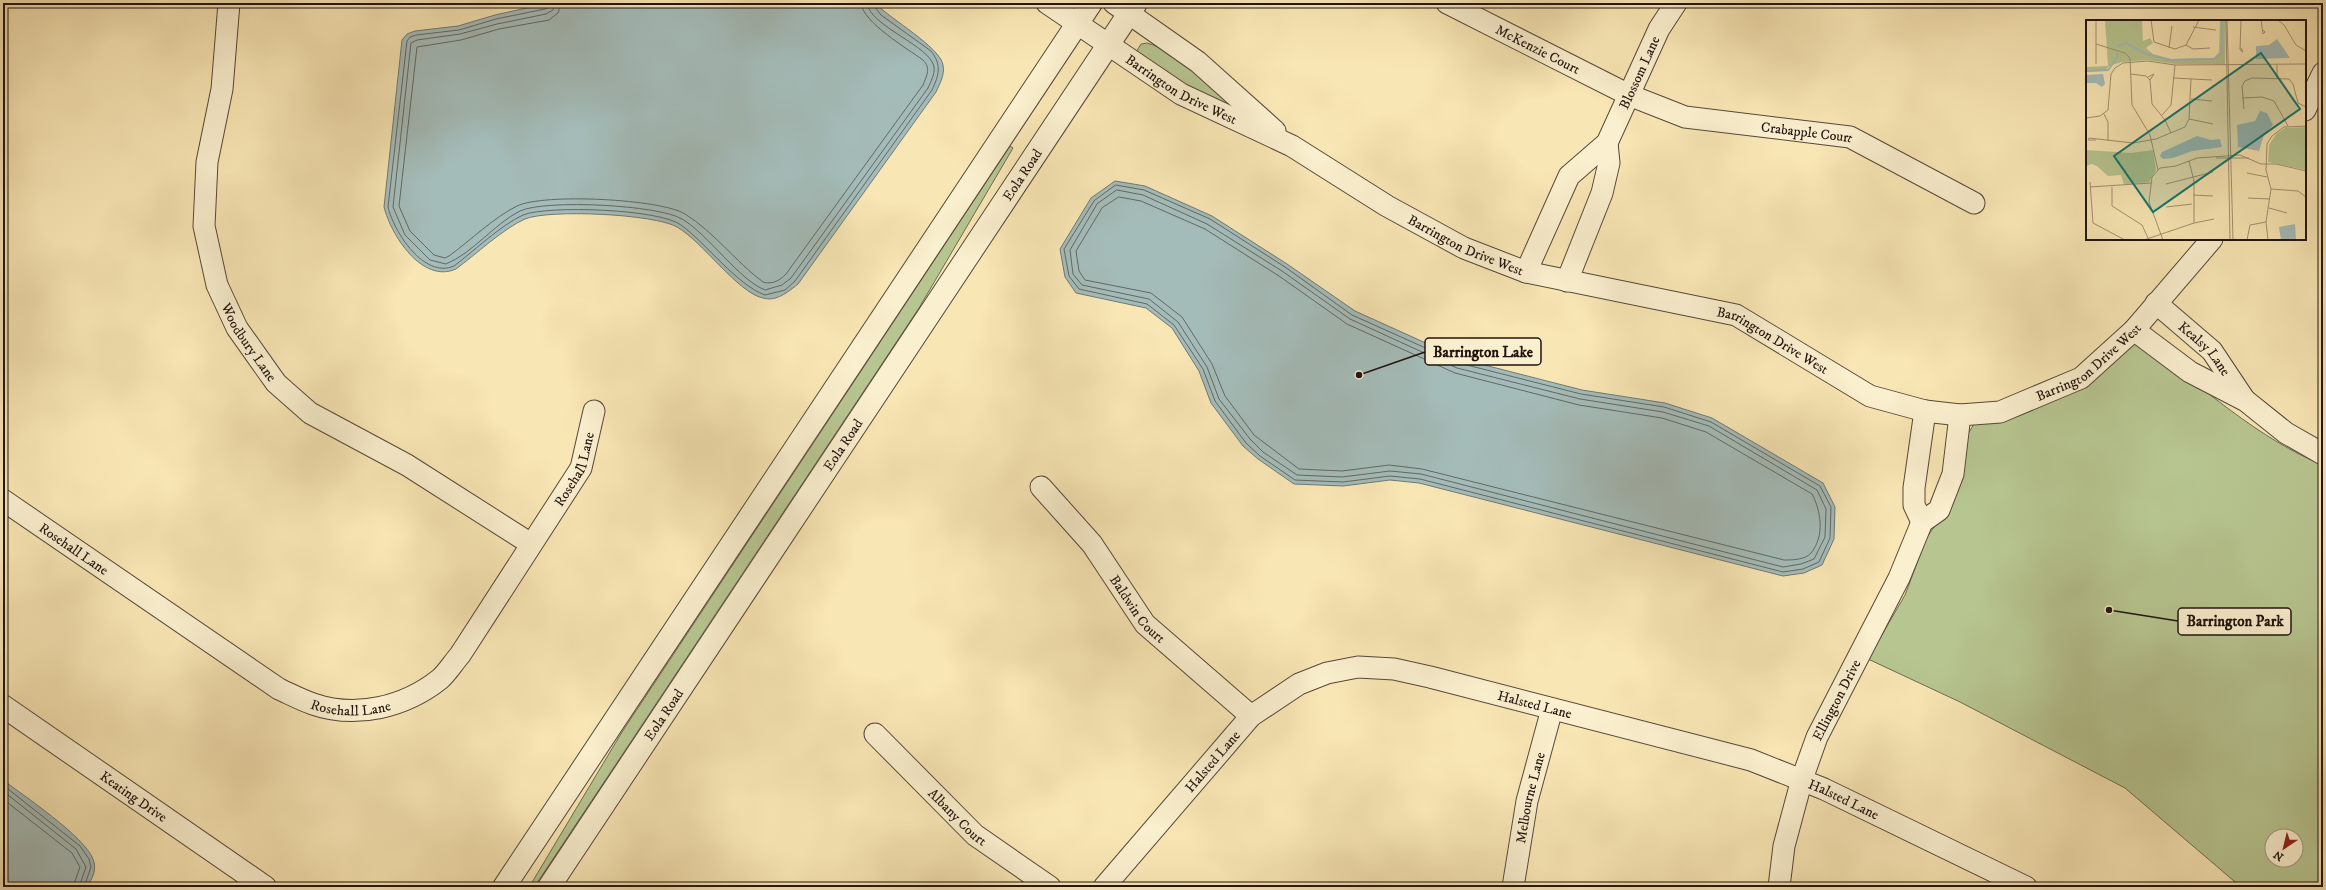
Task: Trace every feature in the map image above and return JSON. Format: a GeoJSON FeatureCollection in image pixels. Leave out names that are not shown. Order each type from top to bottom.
{"type":"FeatureCollection","features":[{"type":"Feature","properties":{"kind":"street","name":"Woodbury Lane"},"geometry":{"type":"LineString","coordinates":[[229,3],[222,89],[207,162],[204,226],[217,285],[237,328],[276,383],[310,413],[407,465],[531,544]]}},
{"type":"Feature","properties":{"kind":"street","name":"Barrington Drive West"},"geometry":{"type":"LineString","coordinates":[[1047,3],[1181,94],[1292,146],[1387,206],[1464,248],[1526,272],[1736,315],[1870,396],[1925,411],[1960,414],[2000,412],[2081,378],[2134,330],[2211,240]]}},
{"type":"Feature","properties":{"kind":"street"},"geometry":{"type":"LineString","coordinates":[[504,887],[1091,3]]}},
{"type":"Feature","properties":{"kind":"street","name":"McKenzie Court"},"geometry":{"type":"LineString","coordinates":[[1447,3],[1629,95]]}},
{"type":"Feature","properties":{"kind":"street","name":"Blossom Lane"},"geometry":{"type":"LineString","coordinates":[[1526,272],[1569,176],[1607,144],[1660,29],[1676,3]]}},
{"type":"Feature","properties":{"kind":"street","name":"Barrington Drive West"},"geometry":{"type":"LineString","coordinates":[[1126,7],[1198,62],[1292,146]]}},
{"type":"Feature","properties":{"kind":"street","name":"Eola Road"},"geometry":{"type":"LineString","coordinates":[[549,887],[1108,45],[1126,7]]}},
{"type":"Feature","properties":{"kind":"street"},"geometry":{"type":"LineString","coordinates":[[2306,108],[2323,73]]}},
{"type":"Feature","properties":{"kind":"street","name":"Crabapple Court"},"geometry":{"type":"LineString","coordinates":[[1629,95],[1685,117],[1850,137],[1974,203]]}},
{"type":"Feature","properties":{"kind":"street","name":"Blossom Lane"},"geometry":{"type":"LineString","coordinates":[[1567,281],[1602,193],[1608,163],[1607,144]]}},
{"type":"Feature","properties":{"kind":"street","name":"Kealsy Lane"},"geometry":{"type":"LineString","coordinates":[[2156,303],[2212,351],[2246,401]]}},
{"type":"Feature","properties":{"kind":"street","name":"Kealsy Lane"},"geometry":{"type":"LineString","coordinates":[[2134,330],[2190,372],[2246,401],[2286,433],[2323,454]]}},
{"type":"Feature","properties":{"kind":"street","name":"Rosehall Lane"},"geometry":{"type":"LineString","coordinates":[[5,505],[279,689],[313,705],[348,710],[379,709],[410,698],[441,678],[460,655],[581,468],[594,411]]}},
{"type":"Feature","properties":{"kind":"street"},"geometry":{"type":"LineString","coordinates":[[1925,411],[1914,488],[1914,505],[1922,522],[1939,510],[1954,474],[1960,414]]}},
{"type":"Feature","properties":{"kind":"street","name":"Baldwin Court"},"geometry":{"type":"LineString","coordinates":[[1041,487],[1092,544],[1145,624],[1251,716]]}},
{"type":"Feature","properties":{"kind":"street","name":"Ellington Drive"},"geometry":{"type":"LineString","coordinates":[[1780,887],[1784,846],[1802,779],[1817,737],[1900,578],[1922,522]]}},
{"type":"Feature","properties":{"kind":"street","name":"Halsted Lane"},"geometry":{"type":"LineString","coordinates":[[1104,887],[1251,716],[1299,684],[1327,673],[1358,667],[1394,669],[1430,677],[1751,760],[1802,779],[2026,887]]}},
{"type":"Feature","properties":{"kind":"street","name":"Keating Drive"},"geometry":{"type":"LineString","coordinates":[[3,706],[265,887]]}},
{"type":"Feature","properties":{"kind":"street","name":"Melbourne Lane"},"geometry":{"type":"LineString","coordinates":[[1513,887],[1527,801],[1552,709]]}},
{"type":"Feature","properties":{"kind":"street","name":"Albany Court"},"geometry":{"type":"LineString","coordinates":[[875,734],[976,835],[1050,887]]}},
{"type":"Feature","properties":{"kind":"green space"},"geometry":{"type":"Polygon","coordinates":[[[1147,43],[1159,47],[1183,62],[1237,110],[1183,90],[1136,52],[1141,44],[1147,43]]]}},
{"type":"Feature","properties":{"kind":"green space"},"geometry":{"type":"Polygon","coordinates":[[[1010,146],[1013,148],[919,308],[535,886],[531,884],[622,732],[1010,146]]]}},
{"type":"Feature","properties":{"kind":"green space"},"geometry":{"type":"Polygon","coordinates":[[[2147,344],[2209,394],[2254,427],[2300,455],[2323,465],[2323,887],[2241,887],[2125,788],[1960,702],[1868,659],[1905,595],[1927,537],[1952,502],[1963,442],[1974,424],[2125,345],[2147,344]]]}},
{"type":"Feature","properties":{"kind":"water"},"geometry":{"type":"Polygon","coordinates":[[[549,3],[875,3],[933,50],[940,58],[943,65],[943,76],[936,92],[798,284],[786,293],[773,299],[763,298],[753,294],[743,287],[697,243],[677,227],[647,219],[626,216],[602,214],[556,214],[525,219],[499,235],[456,269],[443,272],[431,270],[410,254],[401,243],[393,231],[384,207],[402,40],[407,34],[415,31],[458,26],[495,15],[549,3]]]}},
{"type":"Feature","properties":{"kind":"water"},"geometry":{"type":"Polygon","coordinates":[[[1115,181],[1145,186],[1212,216],[1287,264],[1355,311],[1461,359],[1582,390],[1665,403],[1712,418],[1823,483],[1835,507],[1834,539],[1822,565],[1804,573],[1783,576],[1419,483],[1390,480],[1343,486],[1294,484],[1258,459],[1243,446],[1211,403],[1199,371],[1172,328],[1146,308],[1076,293],[1065,277],[1060,249],[1091,198],[1115,181]]]}},
{"type":"Feature","properties":{"kind":"water"},"geometry":{"type":"Polygon","coordinates":[[[3,780],[66,828],[87,850],[93,859],[95,866],[91,881],[86,887],[3,887],[3,780]]]}},
{"type":"Feature","properties":{"kind":"place","name":"Barrington Lake"},"geometry":{"type":"Point","coordinates":[1359,375]}},
{"type":"Feature","properties":{"kind":"place","name":"Barrington Park"},"geometry":{"type":"Point","coordinates":[2109,610]}}]}
